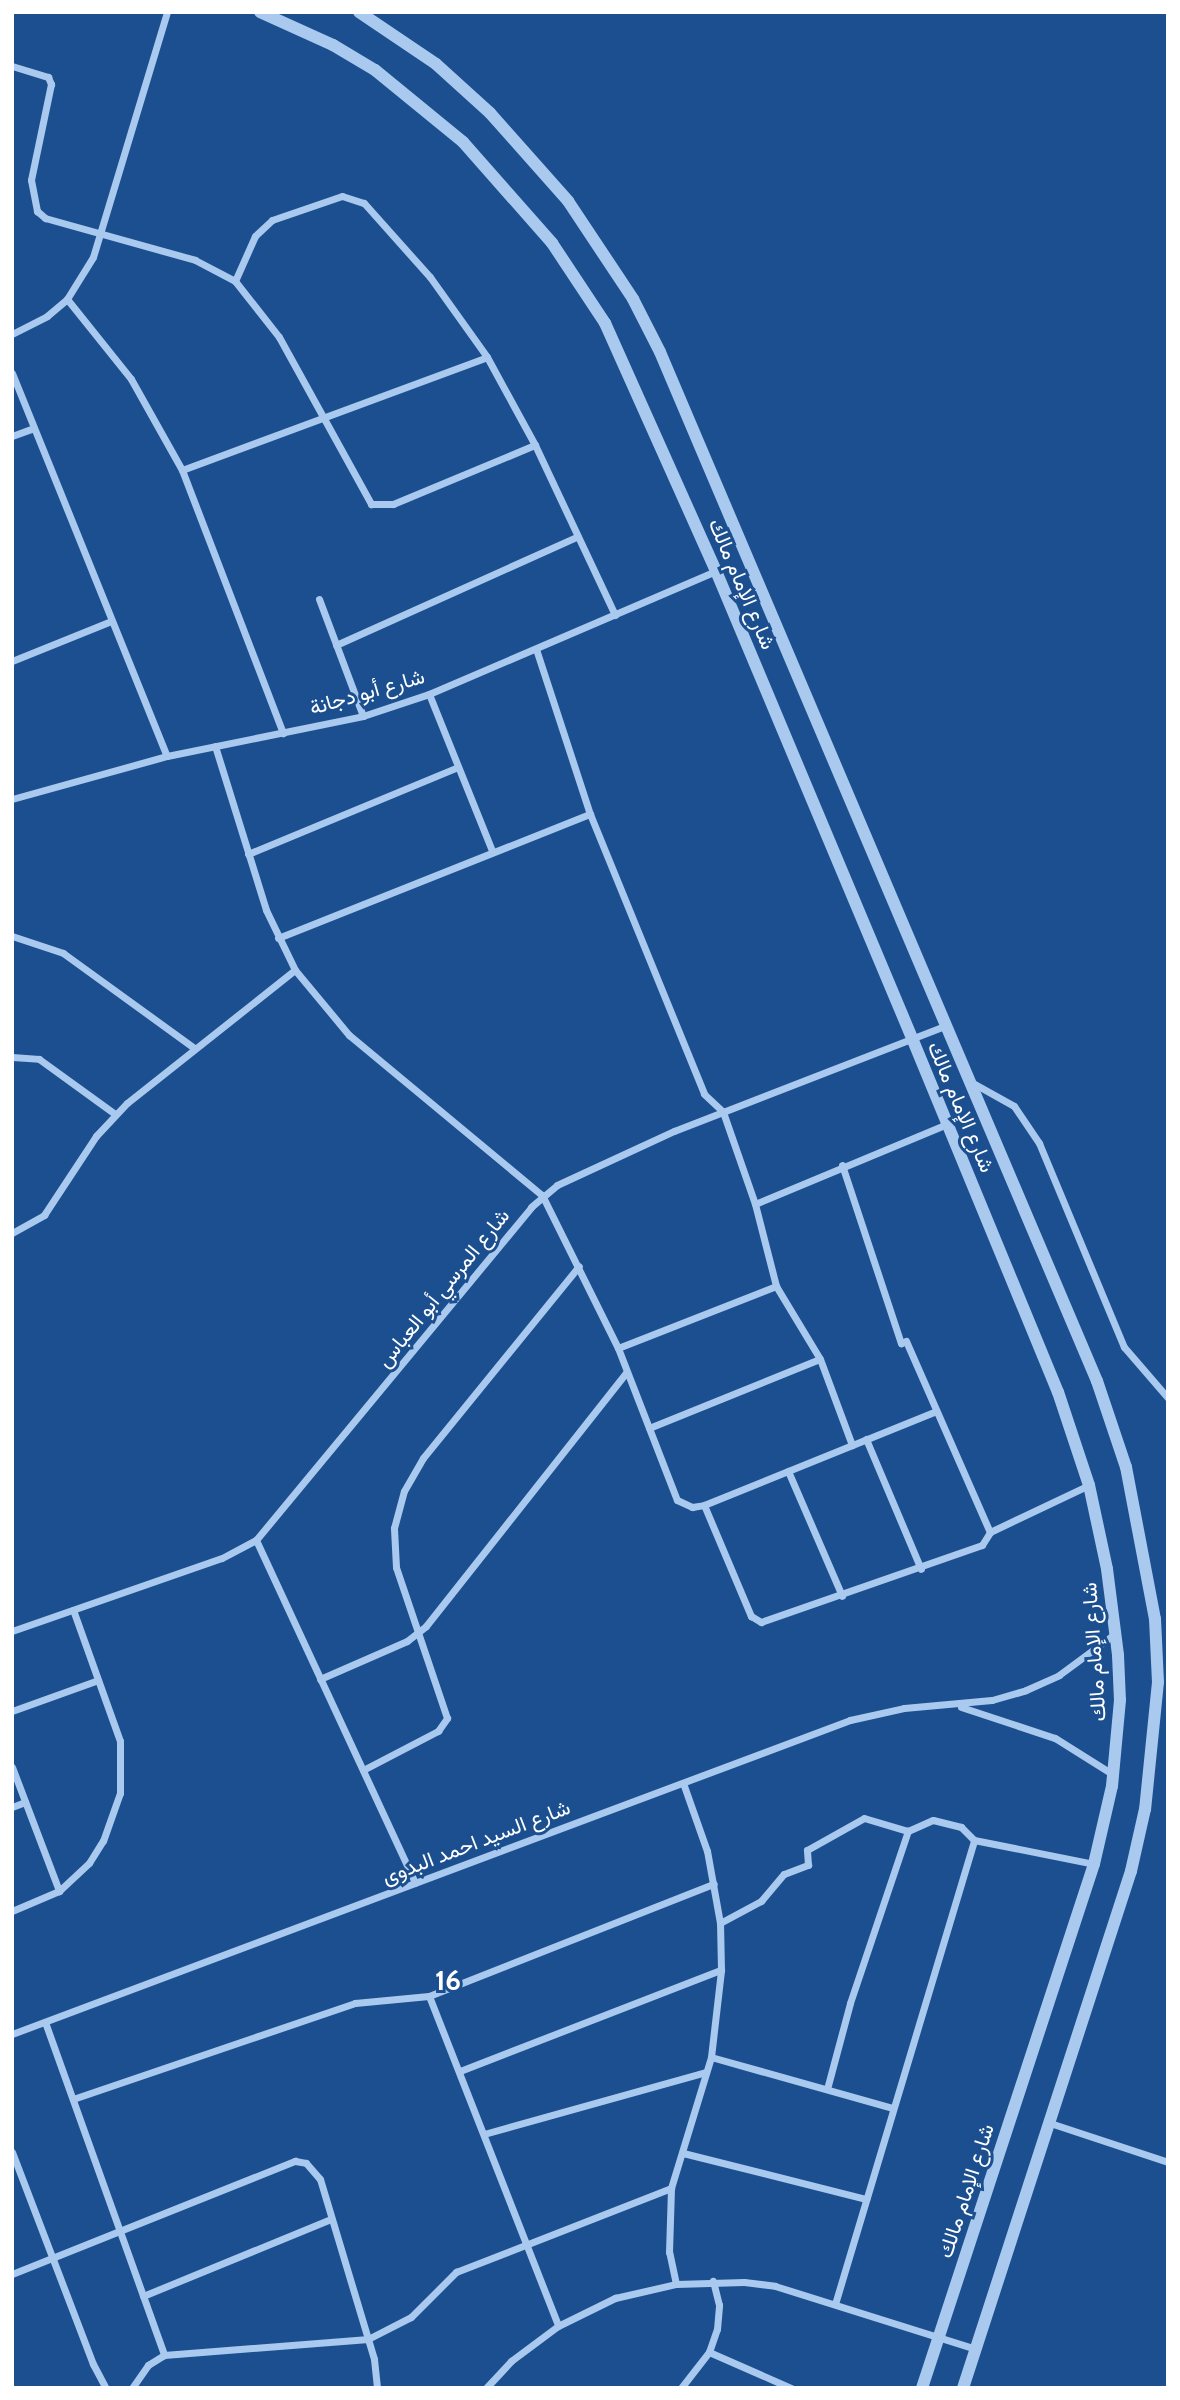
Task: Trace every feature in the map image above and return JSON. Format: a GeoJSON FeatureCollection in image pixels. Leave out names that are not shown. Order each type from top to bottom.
{"type":"FeatureCollection","features":[{"type":"Feature","properties":{"kind":"street"},"geometry":{"type":"LineString","coordinates":[[12,334],[47,316],[67,299],[82,279],[101,234],[167,12]]}},
{"type":"Feature","properties":{"kind":"street","name":"شارع الإمام مالك"},"geometry":{"type":"LineString","coordinates":[[260,12],[333,45],[375,70],[463,142],[508,188],[573,272],[606,323],[716,571],[912,1038],[1058,1392],[1089,1485],[1116,1633],[1120,1700],[1114,1775],[1094,1864],[922,2388]]}},
{"type":"Feature","properties":{"kind":"street","name":"شارع الإمام مالك"},"geometry":{"type":"LineString","coordinates":[[359,12],[436,64],[490,113],[568,201],[633,299],[660,352],[971,1082],[1113,1424],[1139,1522],[1155,1619],[1158,1682],[1145,1809],[1131,1871],[963,2388]]}},
{"type":"Feature","properties":{"kind":"street"},"geometry":{"type":"LineString","coordinates":[[12,65],[48,77],[51,84],[31,180],[32,201],[45,218],[195,260],[235,281],[279,337],[363,497],[382,506],[535,446]]}},
{"type":"Feature","properties":{"kind":"street"},"geometry":{"type":"LineString","coordinates":[[235,281],[256,236],[272,220],[330,199],[354,198],[364,203],[430,277],[487,357],[535,446],[615,615]]}},
{"type":"Feature","properties":{"kind":"street"},"geometry":{"type":"LineString","coordinates":[[67,299],[131,379],[182,470],[283,733]]}},
{"type":"Feature","properties":{"kind":"street"},"geometry":{"type":"LineString","coordinates":[[182,470],[487,357]]}},
{"type":"Feature","properties":{"kind":"street"},"geometry":{"type":"LineString","coordinates":[[12,373],[167,756]]}},
{"type":"Feature","properties":{"kind":"street"},"geometry":{"type":"LineString","coordinates":[[12,436],[34,428]]}},
{"type":"Feature","properties":{"kind":"street"},"geometry":{"type":"LineString","coordinates":[[336,645],[578,537]]}},
{"type":"Feature","properties":{"kind":"street","name":"شارع أبو دجانة"},"geometry":{"type":"LineString","coordinates":[[12,799],[167,756],[363,716],[429,694],[716,571]]}},
{"type":"Feature","properties":{"kind":"street"},"geometry":{"type":"LineString","coordinates":[[319,599],[363,716]]}},
{"type":"Feature","properties":{"kind":"street"},"geometry":{"type":"LineString","coordinates":[[12,661],[111,621]]}},
{"type":"Feature","properties":{"kind":"street"},"geometry":{"type":"LineString","coordinates":[[536,649],[590,814],[704,1094],[723,1112],[755,1204],[776,1286],[820,1359],[852,1445]]}},
{"type":"Feature","properties":{"kind":"street"},"geometry":{"type":"LineString","coordinates":[[429,694],[492,851]]}},
{"type":"Feature","properties":{"kind":"street"},"geometry":{"type":"LineString","coordinates":[[215,746],[248,854],[278,938],[295,970],[349,1035],[542,1195],[618,1348],[677,1500],[692,1507],[704,1505],[934,1412]]}},
{"type":"Feature","properties":{"kind":"street"},"geometry":{"type":"LineString","coordinates":[[248,854],[458,767]]}},
{"type":"Feature","properties":{"kind":"street"},"geometry":{"type":"LineString","coordinates":[[278,938],[590,814]]}},
{"type":"Feature","properties":{"kind":"street"},"geometry":{"type":"LineString","coordinates":[[12,936],[63,953],[193,1046]]}},
{"type":"Feature","properties":{"kind":"street"},"geometry":{"type":"LineString","coordinates":[[12,1233],[44,1215],[116,1114],[193,1046],[295,970]]}},
{"type":"Feature","properties":{"kind":"street","name":"شارع المرسي أبو العباس"},"geometry":{"type":"LineString","coordinates":[[12,1632],[222,1558],[256,1540],[542,1195],[623,1153],[947,1026]]}},
{"type":"Feature","properties":{"kind":"street"},"geometry":{"type":"LineString","coordinates":[[12,1057],[39,1059],[116,1114]]}},
{"type":"Feature","properties":{"kind":"street"},"geometry":{"type":"LineString","coordinates":[[971,1082],[1014,1107],[1039,1143],[1124,1347],[1168,1398]]}},
{"type":"Feature","properties":{"kind":"street"},"geometry":{"type":"LineString","coordinates":[[755,1204],[842,1165],[947,1124]]}},
{"type":"Feature","properties":{"kind":"street"},"geometry":{"type":"LineString","coordinates":[[842,1165],[901,1343],[906,1341],[934,1412],[990,1532]]}},
{"type":"Feature","properties":{"kind":"street"},"geometry":{"type":"LineString","coordinates":[[363,1770],[446,1723],[447,1713],[419,1633],[394,1548],[404,1491],[423,1458],[579,1266]]}},
{"type":"Feature","properties":{"kind":"street"},"geometry":{"type":"LineString","coordinates":[[618,1348],[776,1286]]}},
{"type":"Feature","properties":{"kind":"street"},"geometry":{"type":"LineString","coordinates":[[649,1428],[820,1359]]}},
{"type":"Feature","properties":{"kind":"street"},"geometry":{"type":"LineString","coordinates":[[320,1679],[419,1633],[626,1373]]}},
{"type":"Feature","properties":{"kind":"street"},"geometry":{"type":"LineString","coordinates":[[866,1439],[921,1569]]}},
{"type":"Feature","properties":{"kind":"street"},"geometry":{"type":"LineString","coordinates":[[788,1471],[842,1596]]}},
{"type":"Feature","properties":{"kind":"street"},"geometry":{"type":"LineString","coordinates":[[704,1505],[753,1619],[765,1621],[921,1569],[982,1545],[990,1532],[1089,1485]]}},
{"type":"Feature","properties":{"kind":"street"},"geometry":{"type":"LineString","coordinates":[[256,1540],[415,1883]]}},
{"type":"Feature","properties":{"kind":"street"},"geometry":{"type":"LineString","coordinates":[[12,1911],[59,1891],[103,1841],[120,1793],[120,1741],[73,1610]]}},
{"type":"Feature","properties":{"kind":"street","name":"شارع السيد احمد البدوى"},"geometry":{"type":"LineString","coordinates":[[12,2034],[850,1720],[904,1708],[957,1706],[1026,1690],[1059,1675],[1116,1633]]}},
{"type":"Feature","properties":{"kind":"street"},"geometry":{"type":"LineString","coordinates":[[12,1710],[98,1680]]}},
{"type":"Feature","properties":{"kind":"street","name":"شارع السيد احمد البدوى"},"geometry":{"type":"LineString","coordinates":[[957,1706],[1045,1734],[1114,1775]]}},
{"type":"Feature","properties":{"kind":"street"},"geometry":{"type":"LineString","coordinates":[[12,1767],[59,1891]]}},
{"type":"Feature","properties":{"kind":"street"},"geometry":{"type":"LineString","coordinates":[[677,2284],[669,2252],[671,2189],[711,2057],[721,1970],[720,1923],[714,1884],[683,1783]]}},
{"type":"Feature","properties":{"kind":"street"},"geometry":{"type":"LineString","coordinates":[[12,1807],[26,1802]]}},
{"type":"Feature","properties":{"kind":"street"},"geometry":{"type":"LineString","coordinates":[[720,1923],[761,1901],[784,1874],[808,1864],[807,1850],[864,1818],[908,1831],[933,1819],[961,1827],[974,1840],[1094,1864]]}},
{"type":"Feature","properties":{"kind":"street"},"geometry":{"type":"LineString","coordinates":[[827,2089],[850,2003],[908,1831]]}},
{"type":"Feature","properties":{"kind":"street"},"geometry":{"type":"LineString","coordinates":[[835,2304],[974,1840]]}},
{"type":"Feature","properties":{"kind":"street"},"geometry":{"type":"LineString","coordinates":[[73,2099],[355,2003],[429,1996],[714,1884]]}},
{"type":"Feature","properties":{"kind":"street"},"geometry":{"type":"LineString","coordinates":[[460,2071],[721,1970]]}},
{"type":"Feature","properties":{"kind":"street"},"geometry":{"type":"LineString","coordinates":[[429,1996],[558,2326]]}},
{"type":"Feature","properties":{"kind":"street"},"geometry":{"type":"LineString","coordinates":[[45,2021],[164,2355]]}},
{"type":"Feature","properties":{"kind":"street"},"geometry":{"type":"LineString","coordinates":[[711,2057],[893,2108]]}},
{"type":"Feature","properties":{"kind":"street"},"geometry":{"type":"LineString","coordinates":[[484,2134],[706,2072]]}},
{"type":"Feature","properties":{"kind":"street"},"geometry":{"type":"LineString","coordinates":[[1050,2123],[1168,2162]]}},
{"type":"Feature","properties":{"kind":"street"},"geometry":{"type":"LineString","coordinates":[[12,2152],[106,2388]]}},
{"type":"Feature","properties":{"kind":"street"},"geometry":{"type":"LineString","coordinates":[[683,2153],[866,2199]]}},
{"type":"Feature","properties":{"kind":"street"},"geometry":{"type":"LineString","coordinates":[[12,2274],[295,2161],[314,2170],[368,2339],[377,2388]]}},
{"type":"Feature","properties":{"kind":"street"},"geometry":{"type":"LineString","coordinates":[[131,2388],[148,2365],[164,2355],[368,2339],[411,2318],[456,2272],[671,2189]]}},
{"type":"Feature","properties":{"kind":"street"},"geometry":{"type":"LineString","coordinates":[[143,2295],[331,2219]]}},
{"type":"Feature","properties":{"kind":"street"},"geometry":{"type":"LineString","coordinates":[[486,2388],[511,2361],[558,2326],[615,2298],[677,2284],[713,2281],[775,2286],[976,2349]]}},
{"type":"Feature","properties":{"kind":"street"},"geometry":{"type":"LineString","coordinates":[[681,2388],[709,2352],[719,2305],[713,2281]]}},
{"type":"Feature","properties":{"kind":"street"},"geometry":{"type":"LineString","coordinates":[[709,2352],[792,2388]]}},
{"type":"Feature","properties":{"kind":"district","name":"16"},"geometry":{"type":"Point","coordinates":[448,1980]}}]}
